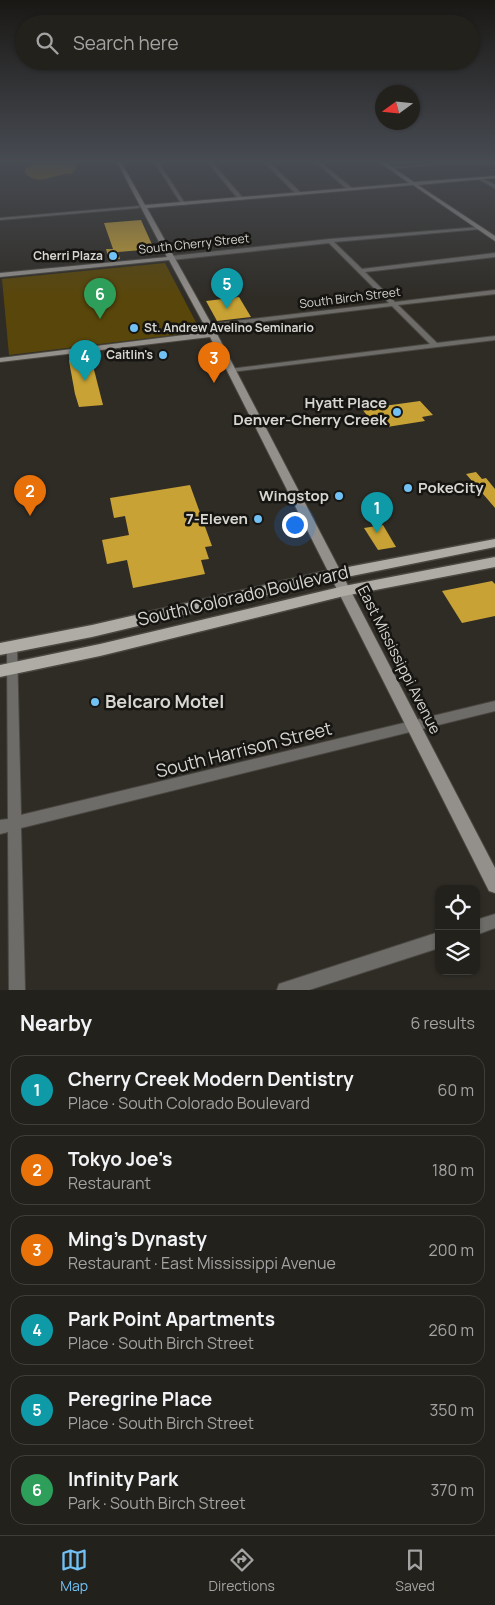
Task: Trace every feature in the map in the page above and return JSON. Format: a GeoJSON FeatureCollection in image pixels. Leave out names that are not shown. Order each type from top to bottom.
{"type":"FeatureCollection","features":[{"type":"Feature","properties":{"kind":"main road","name":"South Colorado Boulevard"},"geometry":{"type":"LineString","coordinates":[[6,648],[92,631],[336,574],[495,543]]}},
{"type":"Feature","properties":{"kind":"main road","name":"South Colorado Boulevard"},"geometry":{"type":"LineString","coordinates":[[6,670],[108,648],[344,591],[495,562]]}},
{"type":"Feature","properties":{"kind":"street"},"geometry":{"type":"LineString","coordinates":[[0,219],[152,206]]}},
{"type":"Feature","properties":{"kind":"street"},"geometry":{"type":"LineString","coordinates":[[446,206],[495,239]]}},
{"type":"Feature","properties":{"kind":"street","name":"East Mississippi Avenue"},"geometry":{"type":"LineString","coordinates":[[141,207],[172,258],[213,334],[495,885]]}},
{"type":"Feature","properties":{"kind":"street","name":"South Cherry Street"},"geometry":{"type":"LineString","coordinates":[[0,275],[330,241],[479,228]]}},
{"type":"Feature","properties":{"kind":"street"},"geometry":{"type":"LineString","coordinates":[[330,241],[435,345]]}},
{"type":"Feature","properties":{"kind":"street"},"geometry":{"type":"LineString","coordinates":[[361,271],[495,255]]}},
{"type":"Feature","properties":{"kind":"street","name":"South Birch Street"},"geometry":{"type":"LineString","coordinates":[[208,326],[495,292]]}},
{"type":"Feature","properties":{"kind":"street"},"geometry":{"type":"LineString","coordinates":[[0,360],[213,334]]}},
{"type":"Feature","properties":{"kind":"street"},"geometry":{"type":"LineString","coordinates":[[231,370],[495,338]]}},
{"type":"Feature","properties":{"kind":"street"},"geometry":{"type":"LineString","coordinates":[[6,648],[14,824],[17,990]]}},
{"type":"Feature","properties":{"kind":"street","name":"South Harrison Street"},"geometry":{"type":"LineString","coordinates":[[0,827],[495,706]]}},
{"type":"Feature","properties":{"kind":"street"},"geometry":{"type":"LineString","coordinates":[[480,927],[495,921]]}},
{"type":"Feature","properties":{"kind":"street"},"geometry":{"type":"LineString","coordinates":[[285,990],[435,941]]}},
{"type":"Feature","properties":{"kind":"shaded area"},"geometry":{"type":"Polygon","coordinates":[[[165,263],[200,330],[199,332],[9,355],[2,279],[165,263]]]}},
{"type":"Feature","properties":{"kind":"building"},"geometry":{"type":"Polygon","coordinates":[[[141,220],[154,249],[118,252],[120,259],[109,260],[106,249],[113,249],[104,223],[141,220]]]}},
{"type":"Feature","properties":{"kind":"building"},"geometry":{"type":"Polygon","coordinates":[[[239,297],[251,317],[217,321],[206,301],[239,297]]]}},
{"type":"Feature","properties":{"kind":"building"},"geometry":{"type":"Polygon","coordinates":[[[90,354],[103,405],[79,407],[69,361],[70,358],[90,354]]]}},
{"type":"Feature","properties":{"kind":"building","name":"Hyatt Place Denver-Cherry Creek"},"geometry":{"type":"Polygon","coordinates":[[[420,401],[433,415],[422,417],[425,421],[387,427],[372,422],[362,409],[420,401]]]}},
{"type":"Feature","properties":{"kind":"building"},"geometry":{"type":"Polygon","coordinates":[[[476,472],[482,479],[486,478],[495,489],[495,508],[466,474],[476,472]]]}},
{"type":"Feature","properties":{"kind":"building"},"geometry":{"type":"Polygon","coordinates":[[[190,485],[212,546],[205,547],[209,559],[201,560],[205,574],[133,588],[127,560],[107,564],[102,540],[129,535],[125,516],[114,518],[110,498],[190,485]]]}},
{"type":"Feature","properties":{"kind":"building"},"geometry":{"type":"Polygon","coordinates":[[[383,525],[396,547],[378,550],[364,528],[383,525]]]}},
{"type":"Feature","properties":{"kind":"building"},"geometry":{"type":"Polygon","coordinates":[[[492,581],[495,584],[495,616],[462,623],[442,591],[492,581]]]}},
{"type":"Feature","properties":{"kind":"place","name":"Cherri Plaza"},"geometry":{"type":"Point","coordinates":[113,256]}},
{"type":"Feature","properties":{"kind":"place","name":"Peregrine Place"},"geometry":{"type":"Point","coordinates":[227,309]}},
{"type":"Feature","properties":{"kind":"place","name":"Infinity Park"},"geometry":{"type":"Point","coordinates":[100,319]}},
{"type":"Feature","properties":{"kind":"place","name":"St. Andrew Avelino Seminario"},"geometry":{"type":"Point","coordinates":[134,328]}},
{"type":"Feature","properties":{"kind":"place","name":"Caitlin's"},"geometry":{"type":"Point","coordinates":[163,355]}},
{"type":"Feature","properties":{"kind":"place","name":"Park Point Apartments"},"geometry":{"type":"Point","coordinates":[85,381]}},
{"type":"Feature","properties":{"kind":"place","name":"Ming's Dynasty"},"geometry":{"type":"Point","coordinates":[214,383]}},
{"type":"Feature","properties":{"kind":"place","name":"Hyatt Place Denver-Cherry Creek"},"geometry":{"type":"Point","coordinates":[397,412]}},
{"type":"Feature","properties":{"kind":"place","name":"PokeCity"},"geometry":{"type":"Point","coordinates":[408,488]}},
{"type":"Feature","properties":{"kind":"place","name":"Wingstop"},"geometry":{"type":"Point","coordinates":[339,496]}},
{"type":"Feature","properties":{"kind":"place","name":"Tokyo Joe's"},"geometry":{"type":"Point","coordinates":[30,516]}},
{"type":"Feature","properties":{"kind":"place","name":"7-Eleven"},"geometry":{"type":"Point","coordinates":[258,519]}},
{"type":"Feature","properties":{"kind":"place","name":"Cherry Creek Modern Dentistry"},"geometry":{"type":"Point","coordinates":[377,533]}},
{"type":"Feature","properties":{"kind":"place","name":"Belcaro Motel"},"geometry":{"type":"Point","coordinates":[95,702]}}]}
